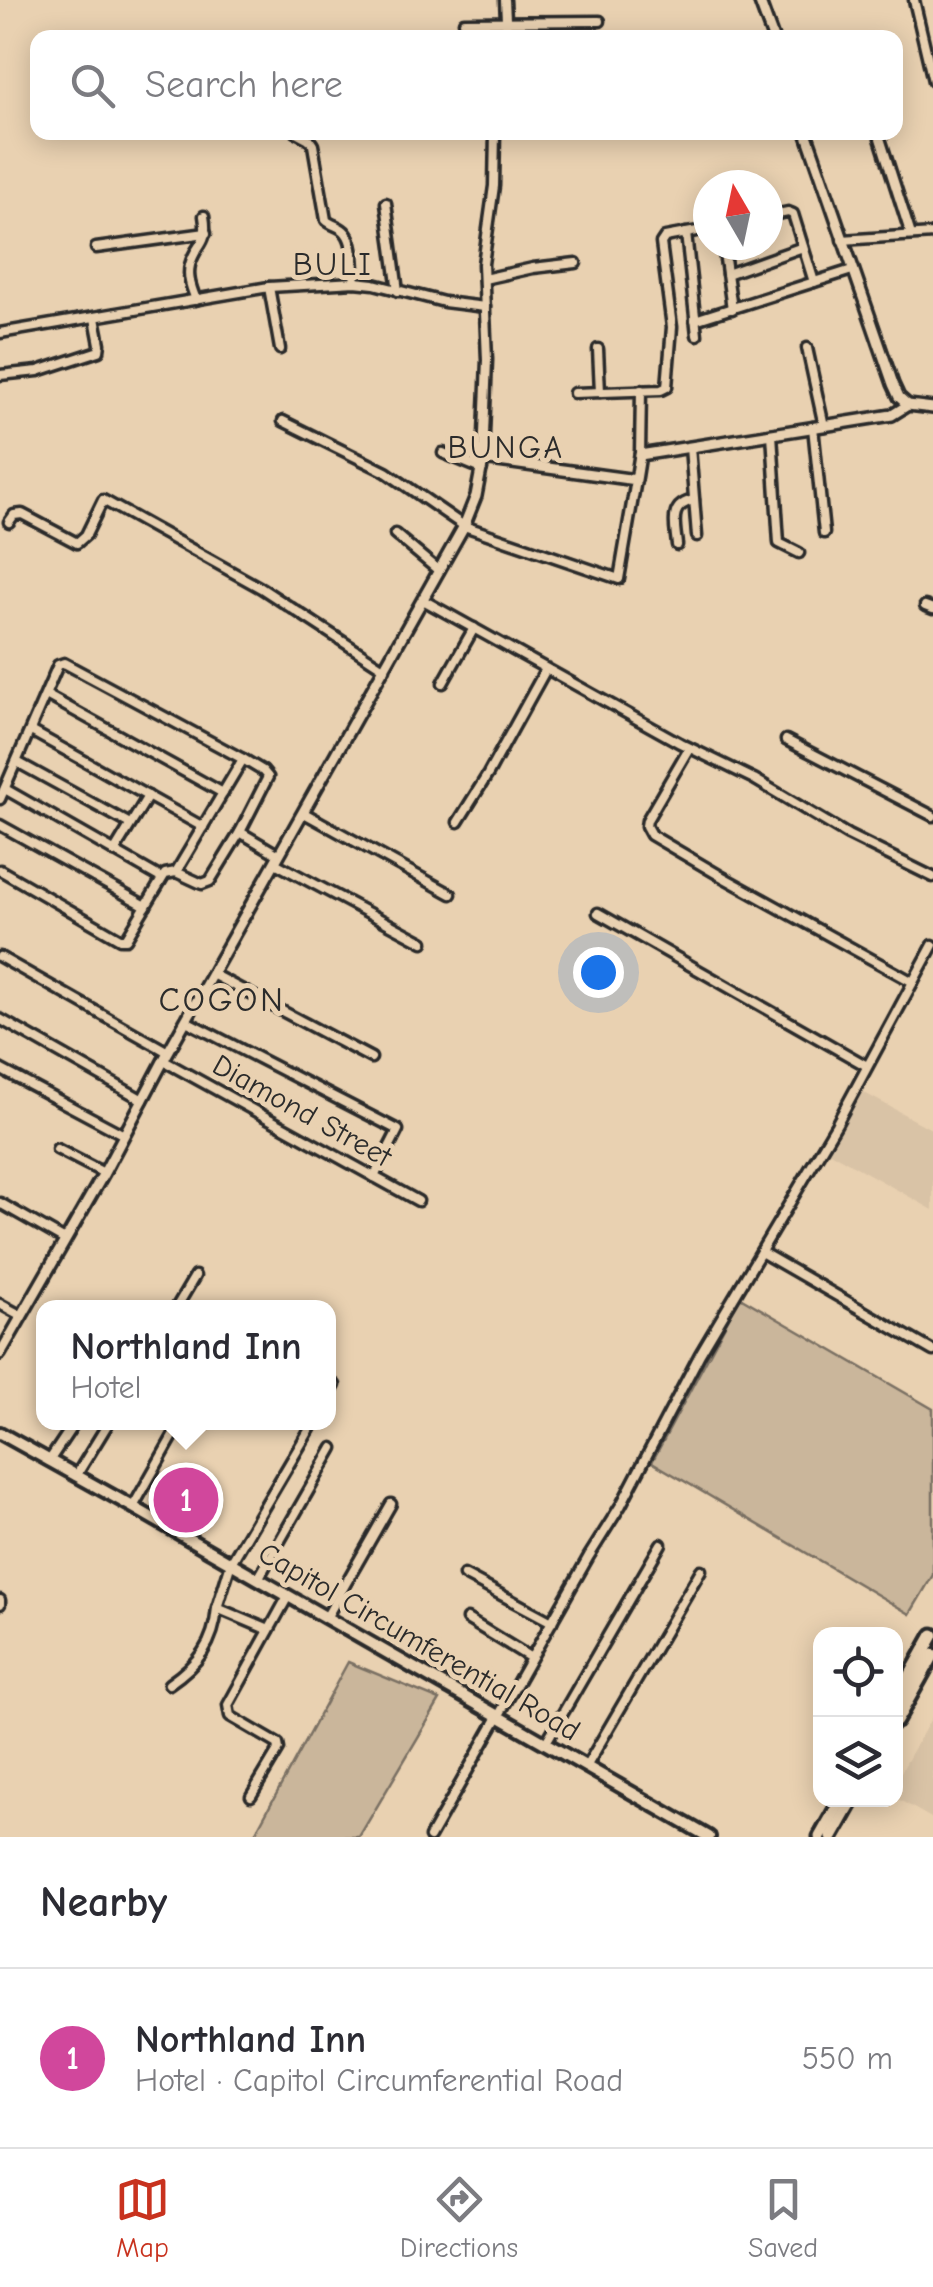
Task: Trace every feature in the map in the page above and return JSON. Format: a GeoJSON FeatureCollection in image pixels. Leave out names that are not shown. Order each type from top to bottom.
{"type":"FeatureCollection","features":[{"type":"Feature","properties":{"kind":"highway"},"geometry":{"type":"LineString","coordinates":[[903,1689],[933,1635]]}},
{"type":"Feature","properties":{"kind":"highway"},"geometry":{"type":"LineString","coordinates":[[898,1717],[933,1656]]}},
{"type":"Feature","properties":{"kind":"highway"},"geometry":{"type":"LineString","coordinates":[[820,1837],[837,1807]]}},
{"type":"Feature","properties":{"kind":"highway"},"geometry":{"type":"LineString","coordinates":[[832,1837],[849,1807]]}},
{"type":"Feature","properties":{"kind":"main road","name":"Capitol Circumferential Road"},"geometry":{"type":"LineString","coordinates":[[0,1433],[709,1837]]}},
{"type":"Feature","properties":{"kind":"street"},"geometry":{"type":"LineString","coordinates":[[505,0],[506,30]]}},
{"type":"Feature","properties":{"kind":"street"},"geometry":{"type":"LineString","coordinates":[[759,0],[771,30]]}},
{"type":"Feature","properties":{"kind":"street"},"geometry":{"type":"LineString","coordinates":[[914,0],[933,81]]}},
{"type":"Feature","properties":{"kind":"street"},"geometry":{"type":"LineString","coordinates":[[464,22],[600,21]]}},
{"type":"Feature","properties":{"kind":"street"},"geometry":{"type":"LineString","coordinates":[[309,140],[326,220],[349,237],[355,282]]}},
{"type":"Feature","properties":{"kind":"street"},"geometry":{"type":"LineString","coordinates":[[0,1354],[464,526],[476,496],[482,464],[488,360],[484,264],[496,140]]}},
{"type":"Feature","properties":{"kind":"street"},"geometry":{"type":"LineString","coordinates":[[809,140],[896,391],[908,405]]}},
{"type":"Feature","properties":{"kind":"street"},"geometry":{"type":"LineString","coordinates":[[881,140],[911,235]]}},
{"type":"Feature","properties":{"kind":"street"},"geometry":{"type":"LineString","coordinates":[[386,203],[398,291]]}},
{"type":"Feature","properties":{"kind":"street"},"geometry":{"type":"LineString","coordinates":[[783,212],[792,214],[814,282]]}},
{"type":"Feature","properties":{"kind":"street"},"geometry":{"type":"LineString","coordinates":[[196,300],[190,285],[190,264],[206,233],[204,216]]}},
{"type":"Feature","properties":{"kind":"street"},"geometry":{"type":"LineString","coordinates":[[574,393],[660,390],[669,384],[672,326],[661,243],[665,237],[693,232]]}},
{"type":"Feature","properties":{"kind":"street"},"geometry":{"type":"LineString","coordinates":[[96,248],[206,233]]}},
{"type":"Feature","properties":{"kind":"street"},"geometry":{"type":"LineString","coordinates":[[686,233],[697,334]]}},
{"type":"Feature","properties":{"kind":"street"},"geometry":{"type":"LineString","coordinates":[[842,240],[933,234]]}},
{"type":"Feature","properties":{"kind":"street"},"geometry":{"type":"LineString","coordinates":[[727,274],[803,247]]}},
{"type":"Feature","properties":{"kind":"street"},"geometry":{"type":"LineString","coordinates":[[725,260],[732,308]]}},
{"type":"Feature","properties":{"kind":"street"},"geometry":{"type":"LineString","coordinates":[[484,279],[576,263]]}},
{"type":"Feature","properties":{"kind":"street"},"geometry":{"type":"LineString","coordinates":[[696,320],[852,270]]}},
{"type":"Feature","properties":{"kind":"street"},"geometry":{"type":"LineString","coordinates":[[0,333],[269,287],[355,282],[486,307]]}},
{"type":"Feature","properties":{"kind":"street"},"geometry":{"type":"LineString","coordinates":[[269,287],[280,349]]}},
{"type":"Feature","properties":{"kind":"street"},"geometry":{"type":"LineString","coordinates":[[0,375],[44,370],[99,352],[95,318]]}},
{"type":"Feature","properties":{"kind":"street"},"geometry":{"type":"LineString","coordinates":[[807,348],[819,426],[824,534]]}},
{"type":"Feature","properties":{"kind":"street"},"geometry":{"type":"LineString","coordinates":[[598,349],[600,392]]}},
{"type":"Feature","properties":{"kind":"street"},"geometry":{"type":"LineString","coordinates":[[284,421],[386,472],[464,526],[618,578],[640,455],[641,390]]}},
{"type":"Feature","properties":{"kind":"street"},"geometry":{"type":"LineString","coordinates":[[640,455],[892,415],[908,405],[933,408]]}},
{"type":"Feature","properties":{"kind":"street"},"geometry":{"type":"LineString","coordinates":[[772,434],[778,541],[800,553]]}},
{"type":"Feature","properties":{"kind":"street"},"geometry":{"type":"LineString","coordinates":[[690,447],[697,536]]}},
{"type":"Feature","properties":{"kind":"street"},"geometry":{"type":"LineString","coordinates":[[443,454],[482,464],[636,480]]}},
{"type":"Feature","properties":{"kind":"street"},"geometry":{"type":"LineString","coordinates":[[9,522],[14,515],[22,514],[77,543],[84,540],[102,500],[262,588],[385,670]]}},
{"type":"Feature","properties":{"kind":"street"},"geometry":{"type":"LineString","coordinates":[[677,545],[677,508],[694,500]]}},
{"type":"Feature","properties":{"kind":"street"},"geometry":{"type":"LineString","coordinates":[[395,534],[439,571]]}},
{"type":"Feature","properties":{"kind":"street"},"geometry":{"type":"LineString","coordinates":[[423,600],[688,748],[810,810],[848,835],[933,876]]}},
{"type":"Feature","properties":{"kind":"street"},"geometry":{"type":"LineString","coordinates":[[443,684],[474,628]]}},
{"type":"Feature","properties":{"kind":"street"},"geometry":{"type":"LineString","coordinates":[[0,799],[58,665],[67,664],[244,760],[263,771],[268,779],[208,884],[169,872],[129,936],[120,939],[0,870]]}},
{"type":"Feature","properties":{"kind":"street"},"geometry":{"type":"LineString","coordinates":[[458,822],[546,669]]}},
{"type":"Feature","properties":{"kind":"street"},"geometry":{"type":"LineString","coordinates":[[46,695],[223,793]]}},
{"type":"Feature","properties":{"kind":"street"},"geometry":{"type":"LineString","coordinates":[[31,731],[203,827]]}},
{"type":"Feature","properties":{"kind":"street"},"geometry":{"type":"LineString","coordinates":[[786,740],[933,816]]}},
{"type":"Feature","properties":{"kind":"street"},"geometry":{"type":"LineString","coordinates":[[688,748],[646,820],[651,835],[913,982]]}},
{"type":"Feature","properties":{"kind":"street"},"geometry":{"type":"LineString","coordinates":[[176,872],[244,760]]}},
{"type":"Feature","properties":{"kind":"street"},"geometry":{"type":"LineString","coordinates":[[17,762],[130,824]]}},
{"type":"Feature","properties":{"kind":"street"},"geometry":{"type":"LineString","coordinates":[[4,789],[162,878]]}},
{"type":"Feature","properties":{"kind":"street"},"geometry":{"type":"LineString","coordinates":[[114,852],[148,796]]}},
{"type":"Feature","properties":{"kind":"street"},"geometry":{"type":"LineString","coordinates":[[304,812],[451,894]]}},
{"type":"Feature","properties":{"kind":"street"},"geometry":{"type":"LineString","coordinates":[[0,824],[146,906]]}},
{"type":"Feature","properties":{"kind":"street"},"geometry":{"type":"LineString","coordinates":[[240,832],[277,859],[423,942]]}},
{"type":"Feature","properties":{"kind":"street"},"geometry":{"type":"LineString","coordinates":[[598,912],[867,1066]]}},
{"type":"Feature","properties":{"kind":"street"},"geometry":{"type":"LineString","coordinates":[[430,1837],[588,1556],[621,1505],[700,1354],[836,1125],[933,945]]}},
{"type":"Feature","properties":{"kind":"street","name":"Diamond Street"},"geometry":{"type":"LineString","coordinates":[[0,957],[418,1200]]}},
{"type":"Feature","properties":{"kind":"street"},"geometry":{"type":"LineString","coordinates":[[212,974],[371,1058]]}},
{"type":"Feature","properties":{"kind":"street"},"geometry":{"type":"LineString","coordinates":[[0,1019],[143,1100]]}},
{"type":"Feature","properties":{"kind":"street"},"geometry":{"type":"LineString","coordinates":[[186,1021],[398,1130],[374,1176]]}},
{"type":"Feature","properties":{"kind":"street"},"geometry":{"type":"LineString","coordinates":[[0,1069],[124,1135]]}},
{"type":"Feature","properties":{"kind":"street"},"geometry":{"type":"LineString","coordinates":[[57,1149],[104,1173]]}},
{"type":"Feature","properties":{"kind":"street"},"geometry":{"type":"LineString","coordinates":[[0,1203],[65,1240]]}},
{"type":"Feature","properties":{"kind":"street"},"geometry":{"type":"LineString","coordinates":[[761,1252],[933,1350]]}},
{"type":"Feature","properties":{"kind":"street"},"geometry":{"type":"LineString","coordinates":[[181,1300],[195,1276]]}},
{"type":"Feature","properties":{"kind":"street"},"geometry":{"type":"LineString","coordinates":[[0,1304],[22,1316]]}},
{"type":"Feature","properties":{"kind":"street"},"geometry":{"type":"LineString","coordinates":[[49,1461],[70,1430]]}},
{"type":"Feature","properties":{"kind":"street"},"geometry":{"type":"LineString","coordinates":[[76,1476],[103,1430]]}},
{"type":"Feature","properties":{"kind":"street"},"geometry":{"type":"LineString","coordinates":[[132,1506],[176,1430]]}},
{"type":"Feature","properties":{"kind":"street"},"geometry":{"type":"LineString","coordinates":[[169,1684],[195,1663],[208,1645],[232,1564],[309,1430]]}},
{"type":"Feature","properties":{"kind":"street"},"geometry":{"type":"LineString","coordinates":[[258,1579],[333,1448]]}},
{"type":"Feature","properties":{"kind":"street"},"geometry":{"type":"LineString","coordinates":[[326,1618],[391,1504]]}},
{"type":"Feature","properties":{"kind":"street"},"geometry":{"type":"LineString","coordinates":[[545,1744],[661,1544]]}},
{"type":"Feature","properties":{"kind":"street"},"geometry":{"type":"LineString","coordinates":[[586,1766],[701,1570]]}},
{"type":"Feature","properties":{"kind":"street"},"geometry":{"type":"LineString","coordinates":[[464,1576],[552,1622]]}},
{"type":"Feature","properties":{"kind":"street"},"geometry":{"type":"LineString","coordinates":[[251,1796],[279,1750],[278,1744],[230,1716],[228,1709],[288,1596]]}},
{"type":"Feature","properties":{"kind":"street"},"geometry":{"type":"LineString","coordinates":[[217,1608],[269,1630]]}},
{"type":"Feature","properties":{"kind":"street"},"geometry":{"type":"LineString","coordinates":[[467,1619],[531,1658]]}},
{"type":"Feature","properties":{"kind":"shaded area"},"geometry":{"type":"Polygon","coordinates":[[[859,1090],[933,1130],[933,1210],[826,1150],[859,1090]]]}},
{"type":"Feature","properties":{"kind":"shaded area"},"geometry":{"type":"Polygon","coordinates":[[[740,1297],[933,1409],[933,1575],[910,1614],[652,1462],[740,1297]]]}},
{"type":"Feature","properties":{"kind":"shaded area"},"geometry":{"type":"Polygon","coordinates":[[[348,1662],[440,1700],[359,1837],[253,1837],[348,1662]]]}},
{"type":"Feature","properties":{"kind":"shaded area"},"geometry":{"type":"Polygon","coordinates":[[[933,1715],[933,1819],[903,1802],[903,1769],[933,1715]]]}},
{"type":"Feature","properties":{"kind":"place","name":"Northland Inn"},"geometry":{"type":"Point","coordinates":[186,1500]}},
{"type":"Feature","properties":{"kind":"district","name":"BULI"},"geometry":{"type":"Point","coordinates":[333,264]}},
{"type":"Feature","properties":{"kind":"district","name":"BUNGA"},"geometry":{"type":"Point","coordinates":[506,447]}},
{"type":"Feature","properties":{"kind":"district","name":"COGON"},"geometry":{"type":"Point","coordinates":[222,999]}}]}
